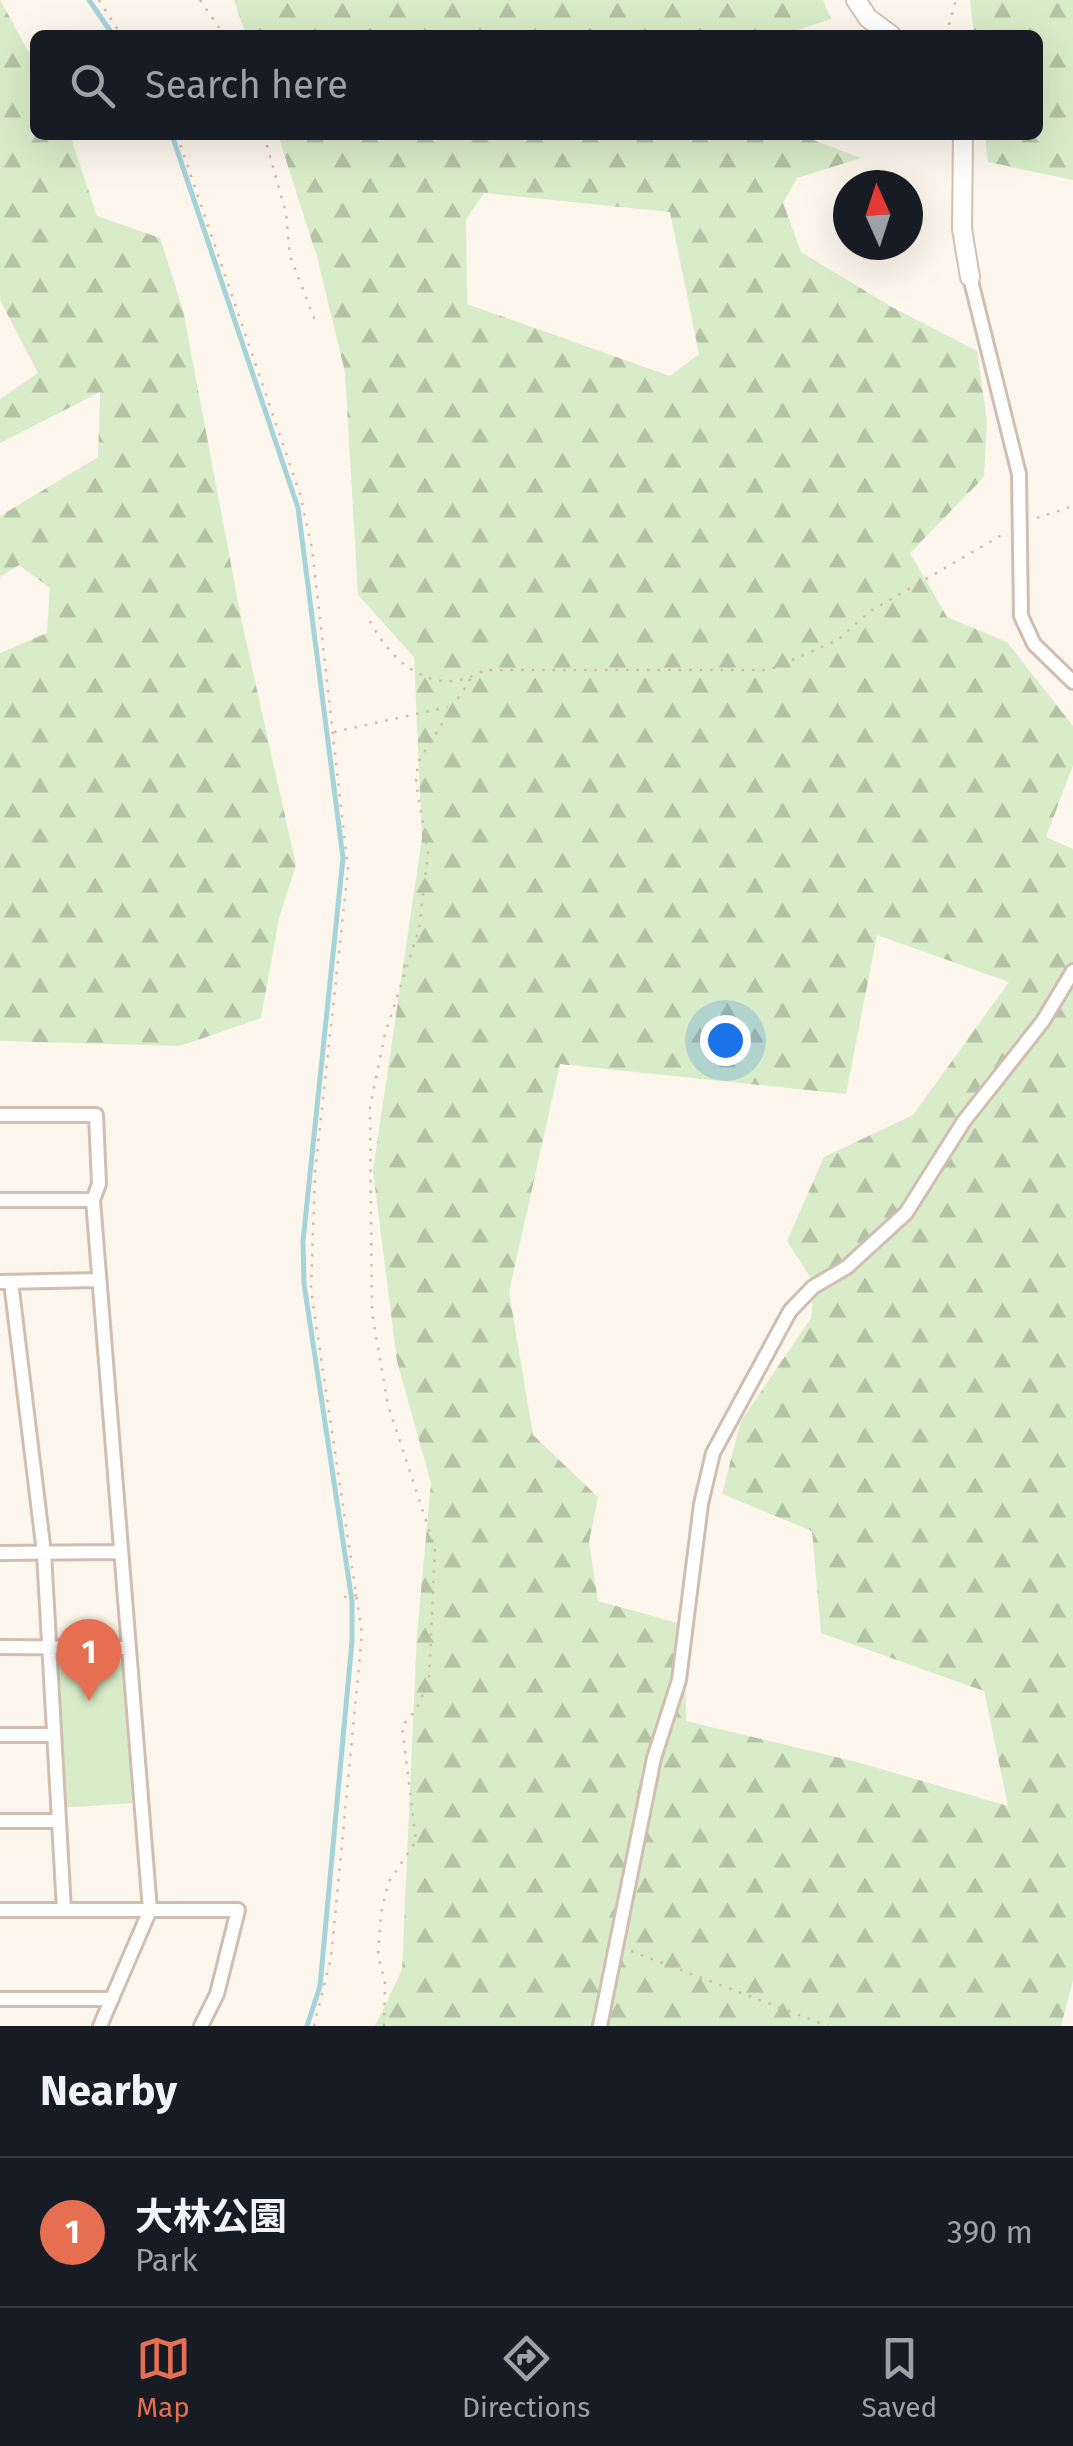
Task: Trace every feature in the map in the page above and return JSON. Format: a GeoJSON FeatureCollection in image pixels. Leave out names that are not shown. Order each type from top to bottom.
{"type":"FeatureCollection","features":[{"type":"Feature","properties":{"kind":"street"},"geometry":{"type":"LineString","coordinates":[[856,0],[868,18],[884,30]]}},
{"type":"Feature","properties":{"kind":"street"},"geometry":{"type":"LineString","coordinates":[[963,140],[962,229],[970,277],[1015,448],[1021,524],[1021,616],[1034,644],[1073,682]]}},
{"type":"Feature","properties":{"kind":"street"},"geometry":{"type":"LineString","coordinates":[[600,2026],[654,1758],[682,1666],[706,1479],[727,1422],[790,1311],[813,1287],[846,1268],[906,1213],[964,1121],[1043,1021],[1073,971]]}},
{"type":"Feature","properties":{"kind":"street"},"geometry":{"type":"LineString","coordinates":[[0,1115],[96,1115],[99,1184],[93,1200],[150,1910],[100,2026]]}},
{"type":"Feature","properties":{"kind":"street"},"geometry":{"type":"LineString","coordinates":[[0,1200],[93,1200]]}},
{"type":"Feature","properties":{"kind":"street"},"geometry":{"type":"LineString","coordinates":[[64,1910],[44,1553],[5,1282],[99,1280]]}},
{"type":"Feature","properties":{"kind":"street"},"geometry":{"type":"LineString","coordinates":[[0,1553],[119,1552]]}},
{"type":"Feature","properties":{"kind":"street"},"geometry":{"type":"LineString","coordinates":[[0,1648],[126,1648]]}},
{"type":"Feature","properties":{"kind":"street"},"geometry":{"type":"LineString","coordinates":[[0,1735],[53,1735]]}},
{"type":"Feature","properties":{"kind":"street"},"geometry":{"type":"LineString","coordinates":[[0,1822],[58,1821]]}},
{"type":"Feature","properties":{"kind":"street"},"geometry":{"type":"LineString","coordinates":[[0,1910],[238,1910],[217,1994],[202,2026]]}},
{"type":"Feature","properties":{"kind":"street"},"geometry":{"type":"LineString","coordinates":[[0,1999],[112,1999]]}},
{"type":"Feature","properties":{"kind":"path"},"geometry":{"type":"LineString","coordinates":[[99,0],[118,30]]}},
{"type":"Feature","properties":{"kind":"path"},"geometry":{"type":"LineString","coordinates":[[200,0],[221,30]]}},
{"type":"Feature","properties":{"kind":"path"},"geometry":{"type":"LineString","coordinates":[[947,30],[956,0]]}},
{"type":"Feature","properties":{"kind":"path"},"geometry":{"type":"LineString","coordinates":[[179,140],[300,494],[312,548],[348,868],[316,1173],[310,1290],[360,1595],[361,1669],[331,1958],[314,2026]]}},
{"type":"Feature","properties":{"kind":"path"},"geometry":{"type":"LineString","coordinates":[[265,140],[286,213],[290,256],[316,324]]}},
{"type":"Feature","properties":{"kind":"path"},"geometry":{"type":"LineString","coordinates":[[384,2026],[385,1983],[378,1955],[379,1931],[388,1883],[416,1841],[402,1726],[416,1710],[429,1680],[435,1548],[388,1405],[372,1312],[368,1254],[372,1211],[370,1106],[386,1034],[419,929],[428,854],[416,771],[450,706],[472,678],[484,670],[769,670],[838,640],[870,612],[1021,524],[1073,506]]}},
{"type":"Feature","properties":{"kind":"path"},"geometry":{"type":"LineString","coordinates":[[370,621],[384,649],[424,679],[472,678]]}},
{"type":"Feature","properties":{"kind":"path"},"geometry":{"type":"LineString","coordinates":[[333,732],[450,706]]}},
{"type":"Feature","properties":{"kind":"path"},"geometry":{"type":"LineString","coordinates":[[344,1597],[360,1595]]}},
{"type":"Feature","properties":{"kind":"path"},"geometry":{"type":"LineString","coordinates":[[616,1944],[828,2026]]}},
{"type":"Feature","properties":{"kind":"green space"},"geometry":{"type":"Polygon","coordinates":[[[0,0],[30,54],[30,140],[72,140],[97,216],[160,238],[183,310],[242,623],[296,865],[279,918],[261,1018],[180,1046],[0,1041],[0,653],[47,633],[50,588],[19,565],[0,577],[0,516],[98,457],[100,392],[0,443],[0,399],[38,373],[0,300],[0,0]]]}},
{"type":"Feature","properties":{"kind":"green space"},"geometry":{"type":"Polygon","coordinates":[[[234,0],[823,0],[831,19],[797,30],[244,30],[234,0]]]}},
{"type":"Feature","properties":{"kind":"green space"},"geometry":{"type":"Polygon","coordinates":[[[970,0],[1073,0],[1073,180],[988,162],[986,140],[1043,140],[1043,30],[973,30],[970,0]]]}},
{"type":"Feature","properties":{"kind":"green space"},"geometry":{"type":"Polygon","coordinates":[[[280,140],[813,140],[861,158],[797,178],[783,203],[801,252],[890,306],[977,351],[987,421],[984,477],[910,553],[947,617],[1007,642],[1073,726],[1073,765],[1046,837],[1073,849],[1073,1980],[1061,2026],[375,2026],[402,1970],[417,1634],[431,1483],[397,1361],[373,1171],[422,838],[414,657],[358,595],[345,372],[317,257],[280,140]],[[484,193],[466,219],[467,304],[670,376],[699,354],[670,212],[484,193]],[[877,935],[846,1094],[560,1064],[509,1292],[533,1435],[598,1497],[589,1542],[598,1601],[685,1625],[686,1721],[857,1762],[1008,1806],[984,1691],[821,1633],[812,1531],[722,1494],[741,1421],[811,1318],[814,1283],[787,1241],[824,1157],[913,1115],[1009,982],[877,935]]]}},
{"type":"Feature","properties":{"kind":"green space"},"geometry":{"type":"Polygon","coordinates":[[[112,1655],[124,1665],[134,1803],[59,1808],[56,1656],[112,1655]]]}},
{"type":"Feature","properties":{"kind":"waterway"},"geometry":{"type":"LineString","coordinates":[[89,0],[110,30]]}},
{"type":"Feature","properties":{"kind":"waterway"},"geometry":{"type":"LineString","coordinates":[[174,140],[298,508],[343,858],[303,1241],[304,1284],[352,1601],[352,1641],[320,1986],[307,2026]]}},
{"type":"Feature","properties":{"kind":"place","name":"大林公園"},"geometry":{"type":"Point","coordinates":[89,1701]}}]}
